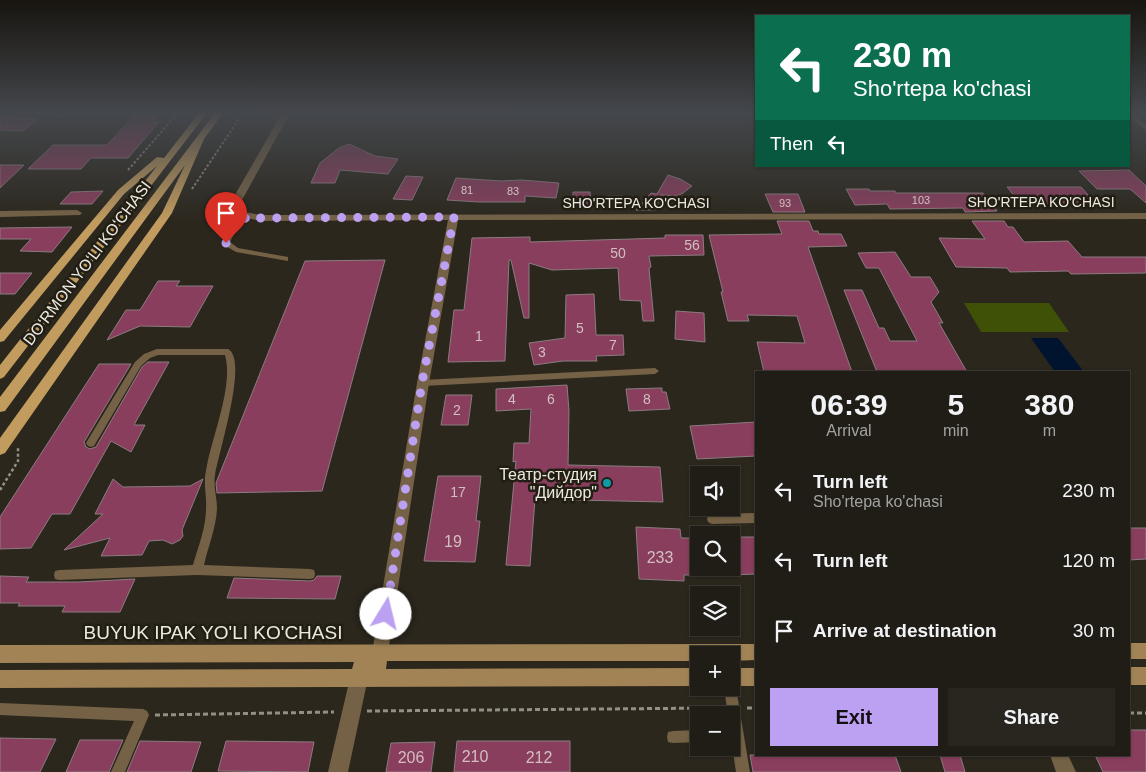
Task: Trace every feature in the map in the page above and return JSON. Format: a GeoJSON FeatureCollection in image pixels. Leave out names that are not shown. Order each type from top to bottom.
{"type":"FeatureCollection","features":[{"type":"Feature","properties":{"kind":"main road"},"geometry":{"type":"LineString","coordinates":[[0,338],[121,192],[171,149]]}},
{"type":"Feature","properties":{"kind":"main road","name":"DO‘RMON YO‘LI KO‘CHASI"},"geometry":{"type":"LineString","coordinates":[[0,374],[175,149]]}},
{"type":"Feature","properties":{"kind":"main road","name":"DO‘RMON YO‘LI KO‘CHASI"},"geometry":{"type":"LineString","coordinates":[[0,407],[193,149]]}},
{"type":"Feature","properties":{"kind":"main road"},"geometry":{"type":"LineString","coordinates":[[0,449],[167,213],[196,149]]}},
{"type":"Feature","properties":{"kind":"main road"},"geometry":{"type":"LineString","coordinates":[[1130,651],[1146,651]]}},
{"type":"Feature","properties":{"kind":"main road","name":"BUYUK IPAK YO'LI KO'CHASI"},"geometry":{"type":"LineString","coordinates":[[0,654],[755,652]]}},
{"type":"Feature","properties":{"kind":"main road"},"geometry":{"type":"LineString","coordinates":[[367,678],[372,653]]}},
{"type":"Feature","properties":{"kind":"main road"},"geometry":{"type":"LineString","coordinates":[[1130,676],[1146,676]]}},
{"type":"Feature","properties":{"kind":"main road"},"geometry":{"type":"LineString","coordinates":[[0,679],[690,677]]}},
{"type":"Feature","properties":{"kind":"main road"},"geometry":{"type":"LineString","coordinates":[[740,677],[755,677]]}},
{"type":"Feature","properties":{"kind":"street"},"geometry":{"type":"LineString","coordinates":[[248,216],[237,209],[237,200],[266,149]]}},
{"type":"Feature","properties":{"kind":"street"},"geometry":{"type":"LineString","coordinates":[[0,214],[77,213]]}},
{"type":"Feature","properties":{"kind":"street","name":"SHO'RTEPA KO'CHASI"},"geometry":{"type":"LineString","coordinates":[[248,216],[260,218],[1146,216]]}},
{"type":"Feature","properties":{"kind":"street"},"geometry":{"type":"LineString","coordinates":[[372,653],[454,217]]}},
{"type":"Feature","properties":{"kind":"street"},"geometry":{"type":"LineString","coordinates":[[338,772],[350,711],[367,678]]}},
{"type":"Feature","properties":{"kind":"street"},"geometry":{"type":"LineString","coordinates":[[1059,756],[1066,772]]}},
{"type":"Feature","properties":{"kind":"lane"},"geometry":{"type":"LineString","coordinates":[[248,216],[232,229],[226,243],[236,250],[285,260]]}},
{"type":"Feature","properties":{"kind":"lane"},"geometry":{"type":"LineString","coordinates":[[91,443],[138,364],[147,356],[157,352],[228,352],[230,356],[230,375],[224,422],[209,479],[211,513],[197,570]]}},
{"type":"Feature","properties":{"kind":"lane"},"geometry":{"type":"LineString","coordinates":[[422,383],[655,371]]}},
{"type":"Feature","properties":{"kind":"lane"},"geometry":{"type":"LineString","coordinates":[[712,519],[755,518]]}},
{"type":"Feature","properties":{"kind":"lane"},"geometry":{"type":"LineString","coordinates":[[59,575],[197,570],[310,574]]}},
{"type":"Feature","properties":{"kind":"lane"},"geometry":{"type":"LineString","coordinates":[[0,709],[143,715],[118,772]]}},
{"type":"Feature","properties":{"kind":"lane"},"geometry":{"type":"LineString","coordinates":[[673,737],[690,736]]}},
{"type":"Feature","properties":{"kind":"lane"},"geometry":{"type":"LineString","coordinates":[[740,756],[743,772]]}},
{"type":"Feature","properties":{"kind":"path"},"geometry":{"type":"LineString","coordinates":[[143,715],[690,708]]}},
{"type":"Feature","properties":{"kind":"path"},"geometry":{"type":"LineString","coordinates":[[740,708],[755,708]]}},
{"type":"Feature","properties":{"kind":"path"},"geometry":{"type":"LineString","coordinates":[[1130,713],[1146,712]]}},
{"type":"Feature","properties":{"kind":"green space"},"geometry":{"type":"Polygon","coordinates":[[[964,303],[1049,303],[1069,332],[981,332],[964,303]]]}},
{"type":"Feature","properties":{"kind":"water"},"geometry":{"type":"Polygon","coordinates":[[[1031,338],[1058,338],[1083,371],[1054,371],[1031,338]]]}},
{"type":"Feature","properties":{"kind":"building"},"geometry":{"type":"Polygon","coordinates":[[[49,149],[136,149],[128,158],[91,158],[81,169],[28,169],[49,149]]]}},
{"type":"Feature","properties":{"kind":"building"},"geometry":{"type":"Polygon","coordinates":[[[338,149],[360,149],[375,156],[398,159],[388,174],[340,170],[335,183],[311,183],[320,163],[338,149]]]}},
{"type":"Feature","properties":{"kind":"building"},"geometry":{"type":"Polygon","coordinates":[[[0,165],[24,165],[0,188],[0,165]]]}},
{"type":"Feature","properties":{"kind":"building"},"geometry":{"type":"Polygon","coordinates":[[[1129,170],[1146,186],[1146,203],[1130,189],[1097,189],[1079,171],[1129,170]]]}},
{"type":"Feature","properties":{"kind":"building"},"geometry":{"type":"Polygon","coordinates":[[[668,175],[692,186],[677,196],[661,195],[655,210],[636,210],[651,193],[657,194],[668,175]]]}},
{"type":"Feature","properties":{"kind":"building"},"geometry":{"type":"Polygon","coordinates":[[[406,176],[423,177],[412,200],[393,199],[406,176]]]}},
{"type":"Feature","properties":{"kind":"building"},"geometry":{"type":"Polygon","coordinates":[[[456,178],[559,183],[556,198],[525,196],[525,202],[447,200],[456,178]]]}},
{"type":"Feature","properties":{"kind":"building"},"geometry":{"type":"Polygon","coordinates":[[[1007,187],[1081,187],[1096,204],[1021,204],[1007,187]]]}},
{"type":"Feature","properties":{"kind":"building"},"geometry":{"type":"Polygon","coordinates":[[[846,189],[895,191],[896,193],[983,193],[997,211],[965,212],[963,208],[890,209],[887,204],[855,205],[846,189]]]}},
{"type":"Feature","properties":{"kind":"building"},"geometry":{"type":"Polygon","coordinates":[[[103,191],[92,204],[60,204],[71,192],[103,191]]]}},
{"type":"Feature","properties":{"kind":"building"},"geometry":{"type":"Polygon","coordinates":[[[573,192],[590,192],[591,206],[573,206],[573,192]]]}},
{"type":"Feature","properties":{"kind":"building"},"geometry":{"type":"Polygon","coordinates":[[[765,194],[798,194],[805,212],[773,212],[765,194]]]}},
{"type":"Feature","properties":{"kind":"building"},"geometry":{"type":"Polygon","coordinates":[[[607,196],[623,196],[624,208],[608,208],[607,196]]]}},
{"type":"Feature","properties":{"kind":"building"},"geometry":{"type":"Polygon","coordinates":[[[777,221],[809,221],[813,231],[818,231],[819,234],[841,234],[847,246],[808,247],[852,371],[764,371],[757,342],[805,343],[797,316],[747,315],[749,321],[728,321],[709,235],[782,234],[777,221]]]}},
{"type":"Feature","properties":{"kind":"building"},"geometry":{"type":"Polygon","coordinates":[[[972,221],[1004,221],[1008,227],[1013,227],[1024,242],[1068,241],[1082,257],[1146,257],[1146,273],[1071,274],[1068,271],[1010,272],[1007,268],[956,267],[939,238],[985,239],[972,221]]]}},
{"type":"Feature","properties":{"kind":"building"},"geometry":{"type":"Polygon","coordinates":[[[72,227],[52,252],[20,251],[31,239],[0,239],[0,228],[72,227]]]}},
{"type":"Feature","properties":{"kind":"building"},"geometry":{"type":"Polygon","coordinates":[[[665,235],[703,235],[704,255],[649,256],[654,321],[643,321],[641,301],[620,300],[618,268],[552,270],[529,263],[529,318],[524,318],[511,260],[509,260],[505,361],[448,362],[454,310],[464,310],[472,238],[530,237],[530,242],[665,238],[665,235]]]}},
{"type":"Feature","properties":{"kind":"building"},"geometry":{"type":"Polygon","coordinates":[[[895,252],[911,277],[930,277],[939,292],[931,302],[943,323],[939,323],[966,371],[877,371],[844,290],[862,290],[879,328],[884,328],[890,341],[917,341],[879,268],[866,268],[858,253],[895,252]]]}},
{"type":"Feature","properties":{"kind":"building"},"geometry":{"type":"Polygon","coordinates":[[[385,260],[322,491],[217,493],[216,483],[305,261],[385,260]]]}},
{"type":"Feature","properties":{"kind":"building"},"geometry":{"type":"Polygon","coordinates":[[[0,273],[32,273],[15,294],[0,294],[0,273]]]}},
{"type":"Feature","properties":{"kind":"building"},"geometry":{"type":"Polygon","coordinates":[[[158,281],[180,281],[176,286],[213,286],[190,327],[140,326],[107,340],[126,310],[140,310],[158,281]]]}},
{"type":"Feature","properties":{"kind":"building"},"geometry":{"type":"Polygon","coordinates":[[[594,294],[596,335],[623,335],[624,355],[596,356],[597,361],[563,361],[534,365],[529,343],[565,338],[566,295],[594,294]]]}},
{"type":"Feature","properties":{"kind":"building"},"geometry":{"type":"Polygon","coordinates":[[[676,311],[704,313],[705,342],[675,339],[676,311]]]}},
{"type":"Feature","properties":{"kind":"building"},"geometry":{"type":"Polygon","coordinates":[[[148,362],[169,362],[134,425],[145,425],[131,452],[111,441],[70,514],[52,514],[31,548],[0,549],[0,517],[99,364],[131,364],[84,442],[86,447],[90,449],[96,447],[142,367],[148,362]]]}},
{"type":"Feature","properties":{"kind":"building"},"geometry":{"type":"Polygon","coordinates":[[[567,385],[569,411],[568,465],[660,467],[663,502],[535,499],[530,566],[506,565],[516,461],[513,462],[514,443],[529,443],[531,409],[496,411],[496,389],[567,385]]]}},
{"type":"Feature","properties":{"kind":"building"},"geometry":{"type":"Polygon","coordinates":[[[662,388],[662,392],[666,392],[670,409],[629,411],[626,389],[662,388]]]}},
{"type":"Feature","properties":{"kind":"building"},"geometry":{"type":"Polygon","coordinates":[[[446,395],[472,395],[468,425],[441,425],[446,395]]]}},
{"type":"Feature","properties":{"kind":"building"},"geometry":{"type":"Polygon","coordinates":[[[755,422],[755,456],[697,459],[690,426],[755,422]]]}},
{"type":"Feature","properties":{"kind":"building"},"geometry":{"type":"Polygon","coordinates":[[[438,476],[481,476],[476,521],[480,521],[475,562],[424,561],[438,476]]]}},
{"type":"Feature","properties":{"kind":"building"},"geometry":{"type":"Polygon","coordinates":[[[113,479],[123,487],[190,486],[203,479],[182,530],[183,536],[180,540],[172,544],[163,540],[149,541],[142,555],[101,556],[110,538],[64,550],[103,514],[95,514],[113,479]]]}},
{"type":"Feature","properties":{"kind":"building"},"geometry":{"type":"Polygon","coordinates":[[[636,527],[680,529],[681,538],[690,538],[690,575],[684,575],[684,581],[639,579],[636,527]]]}},
{"type":"Feature","properties":{"kind":"building"},"geometry":{"type":"Polygon","coordinates":[[[1130,528],[1146,528],[1146,559],[1130,560],[1130,528]]]}},
{"type":"Feature","properties":{"kind":"building"},"geometry":{"type":"Polygon","coordinates":[[[740,537],[755,537],[755,574],[740,575],[740,537]]]}},
{"type":"Feature","properties":{"kind":"building"},"geometry":{"type":"Polygon","coordinates":[[[0,576],[29,577],[26,582],[135,579],[120,612],[62,612],[65,606],[18,606],[20,603],[0,603],[0,576]]]}},
{"type":"Feature","properties":{"kind":"building"},"geometry":{"type":"Polygon","coordinates":[[[317,576],[341,576],[335,599],[227,598],[234,578],[310,581],[314,580],[317,576]]]}},
{"type":"Feature","properties":{"kind":"building"},"geometry":{"type":"Polygon","coordinates":[[[1130,730],[1146,730],[1146,772],[1103,772],[1095,756],[1130,756],[1130,730]]]}},
{"type":"Feature","properties":{"kind":"building"},"geometry":{"type":"Polygon","coordinates":[[[0,738],[56,739],[40,772],[0,772],[0,738]]]}},
{"type":"Feature","properties":{"kind":"building"},"geometry":{"type":"Polygon","coordinates":[[[80,740],[123,740],[109,772],[66,772],[80,740]]]}},
{"type":"Feature","properties":{"kind":"building"},"geometry":{"type":"Polygon","coordinates":[[[140,741],[201,742],[191,772],[127,772],[140,741]]]}},
{"type":"Feature","properties":{"kind":"building"},"geometry":{"type":"Polygon","coordinates":[[[226,741],[314,742],[308,772],[218,771],[226,741]]]}},
{"type":"Feature","properties":{"kind":"building"},"geometry":{"type":"Polygon","coordinates":[[[457,741],[570,741],[570,772],[454,772],[457,741]]]}},
{"type":"Feature","properties":{"kind":"building"},"geometry":{"type":"Polygon","coordinates":[[[435,742],[431,772],[386,772],[391,743],[435,742]]]}},
{"type":"Feature","properties":{"kind":"building"},"geometry":{"type":"Polygon","coordinates":[[[750,755],[895,756],[901,772],[753,772],[750,755]]]}},
{"type":"Feature","properties":{"kind":"building"},"geometry":{"type":"Polygon","coordinates":[[[940,756],[960,756],[965,772],[945,772],[940,756]]]}},
{"type":"Feature","properties":{"kind":"place","name":"Театр-студия \"Дийдор\""},"geometry":{"type":"Point","coordinates":[607,483]}},
{"type":"Feature","properties":{"kind":"route"},"geometry":{"type":"LineString","coordinates":[[226,243],[232,229],[248,216],[253,218],[454,217],[422,383],[386,614]]}}]}
